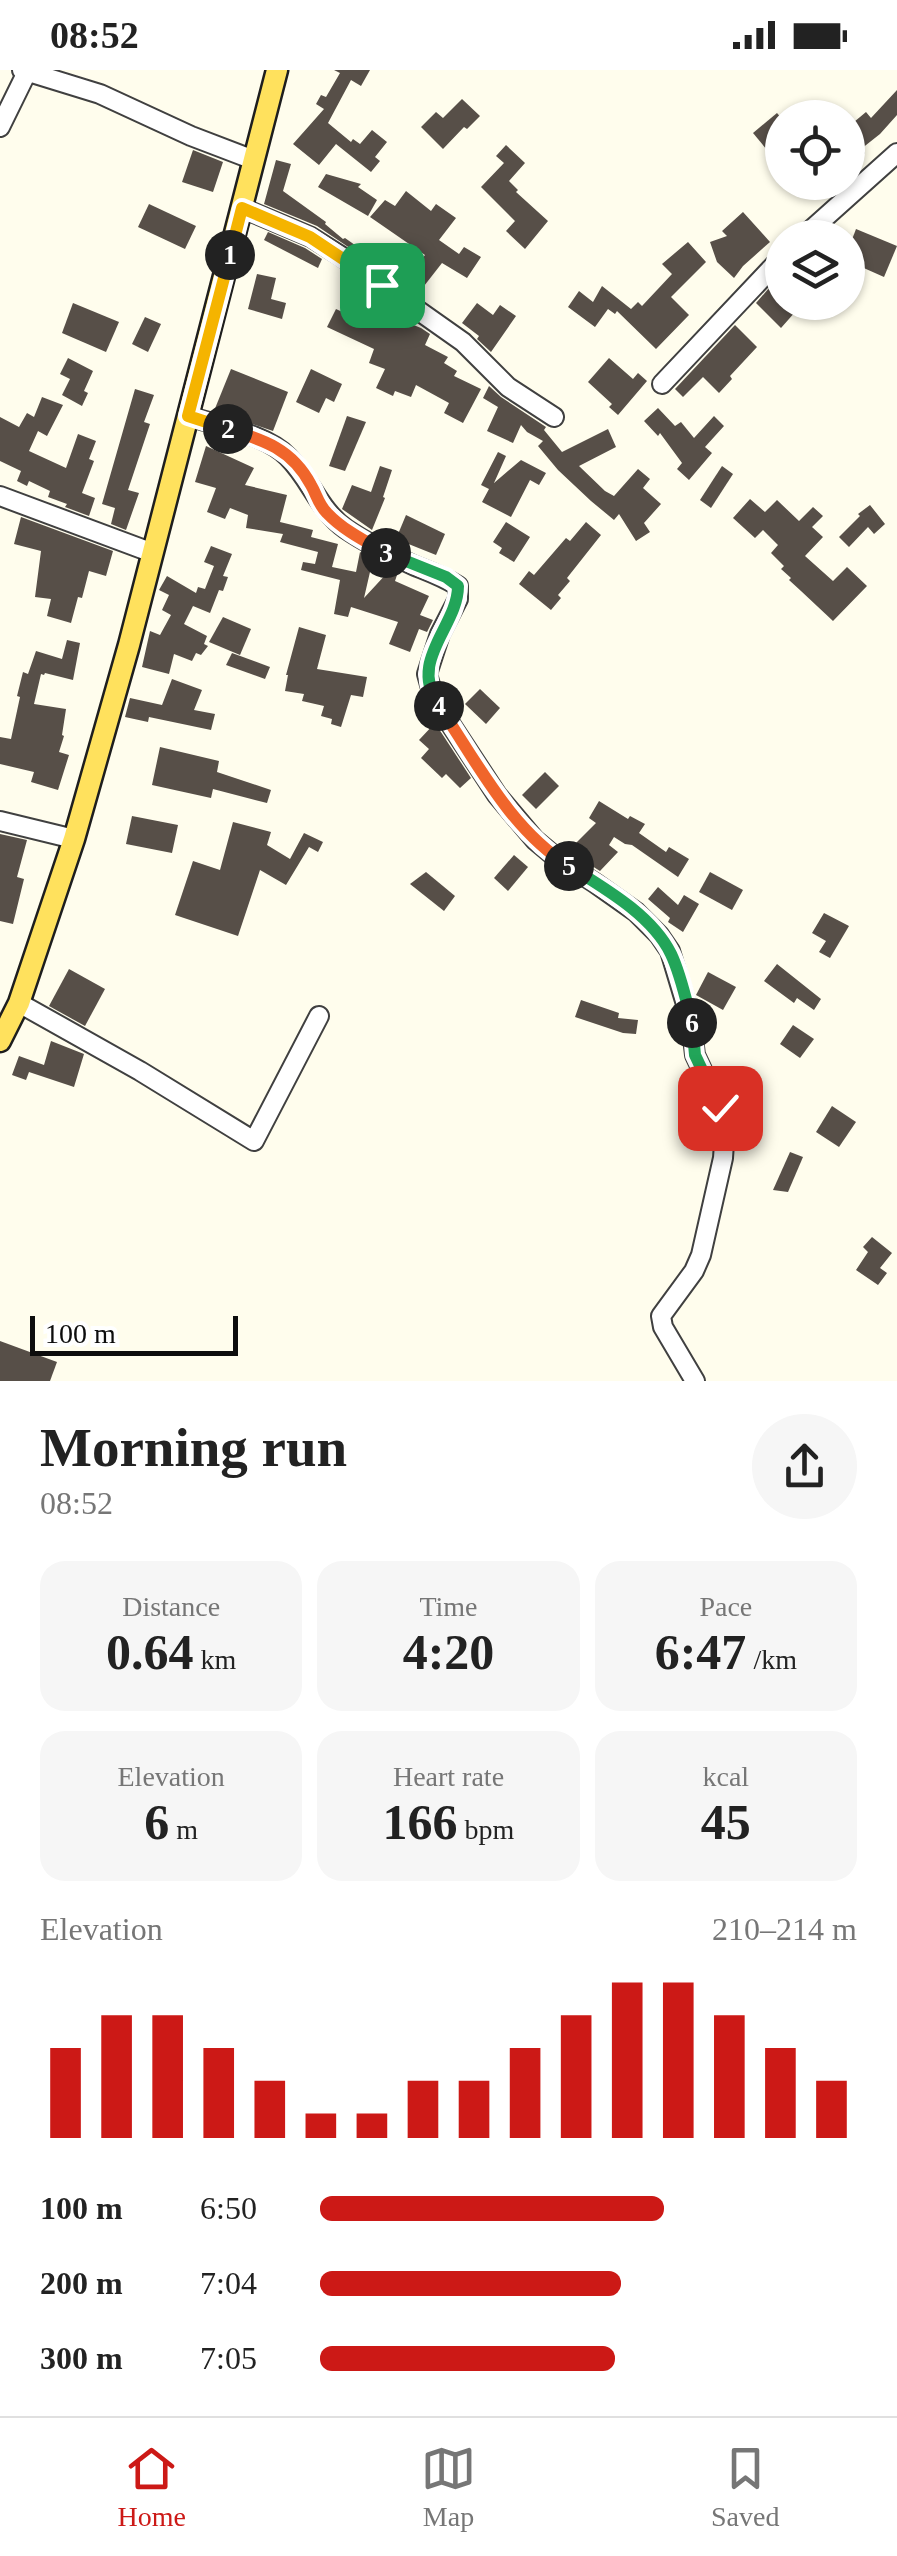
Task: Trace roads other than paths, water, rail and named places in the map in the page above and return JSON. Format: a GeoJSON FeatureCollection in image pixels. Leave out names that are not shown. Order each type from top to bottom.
{"type":"FeatureCollection","features":[{"type":"Feature","properties":{"kind":"main road"},"geometry":{"type":"LineString","coordinates":[[0,1041],[20,1003],[74,838],[153,553],[277,70]]}},
{"type":"Feature","properties":{"kind":"street"},"geometry":{"type":"LineString","coordinates":[[0,127],[24,71],[100,94],[254,160]]}},
{"type":"Feature","properties":{"kind":"street"},"geometry":{"type":"LineString","coordinates":[[822,220],[897,154]]}},
{"type":"Feature","properties":{"kind":"street"},"geometry":{"type":"LineString","coordinates":[[242,208],[310,237],[341,256],[463,342],[508,387],[554,417]]}},
{"type":"Feature","properties":{"kind":"street"},"geometry":{"type":"LineString","coordinates":[[662,384],[765,276]]}},
{"type":"Feature","properties":{"kind":"street"},"geometry":{"type":"LineString","coordinates":[[188,416],[271,443],[311,484],[327,514],[342,526],[386,553],[446,577],[458,586],[458,599],[440,634],[428,674],[434,699],[497,795],[535,840],[636,912],[670,951],[692,1021],[695,1055],[726,1128],[701,1255],[661,1316],[663,1327],[695,1381]]}},
{"type":"Feature","properties":{"kind":"street"},"geometry":{"type":"LineString","coordinates":[[0,496],[153,553]]}},
{"type":"Feature","properties":{"kind":"street"},"geometry":{"type":"LineString","coordinates":[[0,821],[74,838]]}},
{"type":"Feature","properties":{"kind":"street"},"geometry":{"type":"LineString","coordinates":[[20,1003],[254,1141],[319,1016]]}}]}
